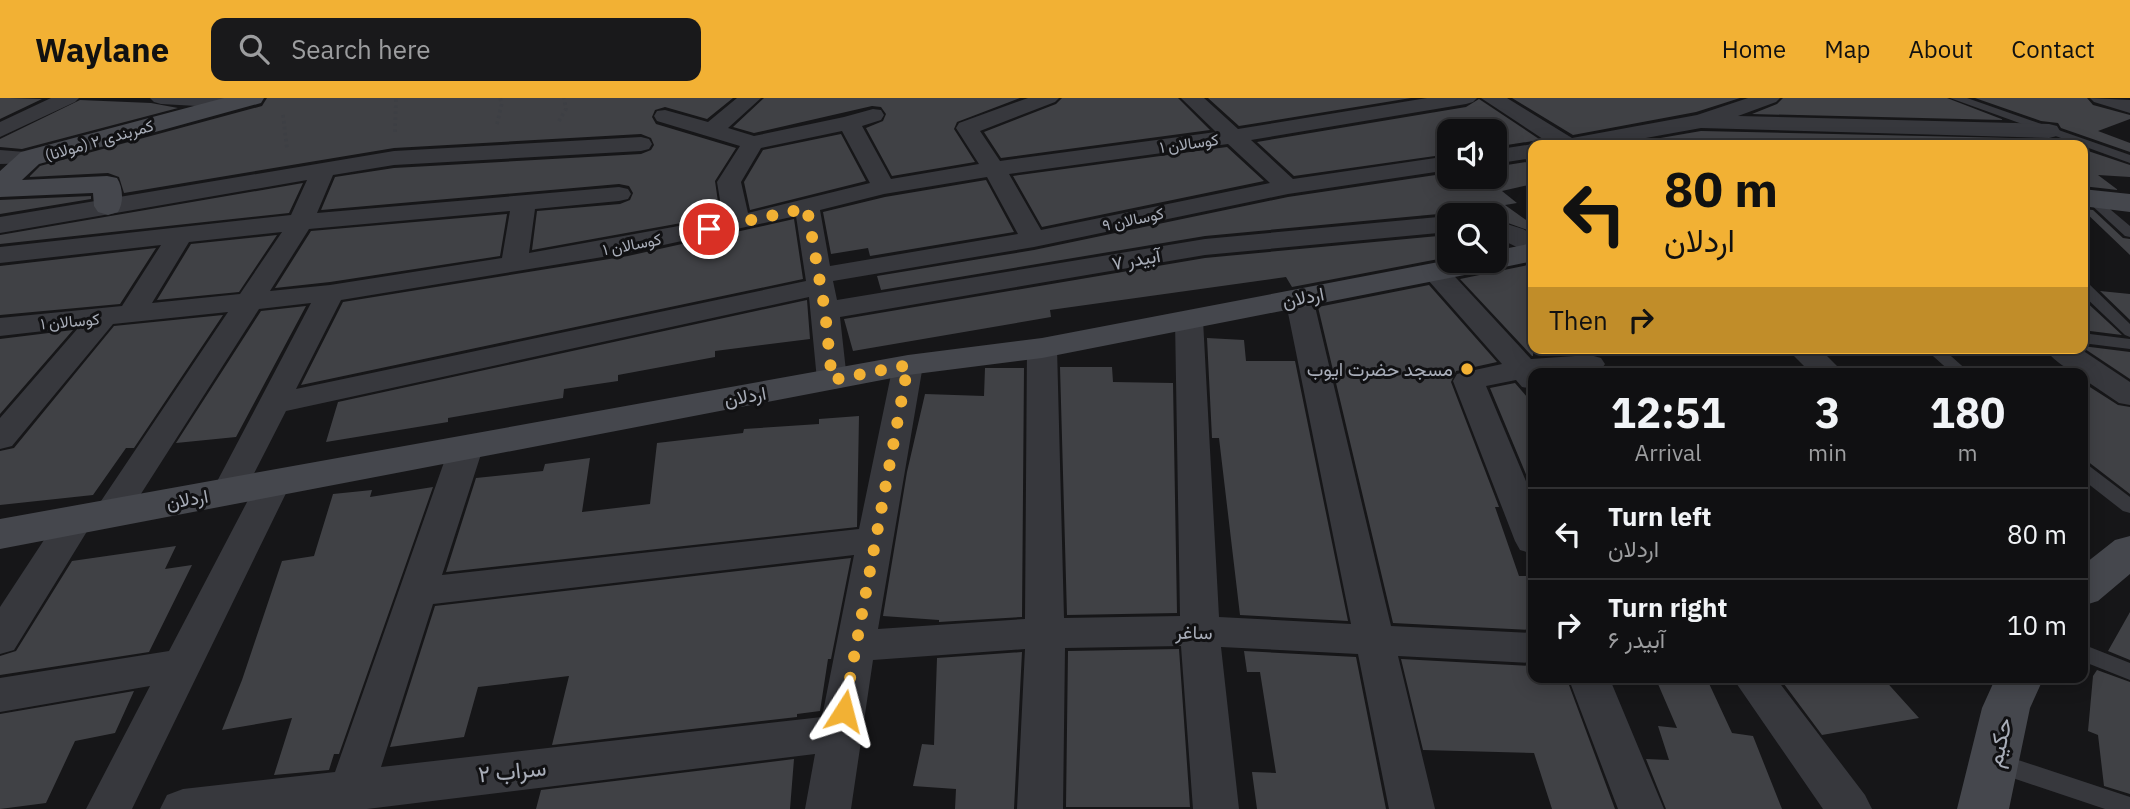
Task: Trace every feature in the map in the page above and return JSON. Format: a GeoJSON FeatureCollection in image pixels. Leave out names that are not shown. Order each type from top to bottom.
{"type":"FeatureCollection","features":[{"type":"Feature","properties":{"kind":"street"},"geometry":{"type":"LineString","coordinates":[[0,130],[68,98]]}},
{"type":"Feature","properties":{"kind":"street"},"geometry":{"type":"LineString","coordinates":[[161,98],[242,100]]}},
{"type":"Feature","properties":{"kind":"street"},"geometry":{"type":"LineString","coordinates":[[710,131],[750,98]]}},
{"type":"Feature","properties":{"kind":"street"},"geometry":{"type":"LineString","coordinates":[[1192,98],[1288,187]]}},
{"type":"Feature","properties":{"kind":"street","name":"کوسالان ۱"},"geometry":{"type":"LineString","coordinates":[[0,327],[330,293],[627,245],[807,208],[884,187],[1235,136],[1466,98]]}},
{"type":"Feature","properties":{"kind":"street"},"geometry":{"type":"LineString","coordinates":[[1492,98],[1562,140]]}},
{"type":"Feature","properties":{"kind":"street"},"geometry":{"type":"LineString","coordinates":[[1597,140],[1701,121],[1769,98]]}},
{"type":"Feature","properties":{"kind":"street"},"geometry":{"type":"LineString","coordinates":[[2101,98],[2130,107]]}},
{"type":"Feature","properties":{"kind":"street","name":"کمربندی ۲ (مولانا)"},"geometry":{"type":"LineString","coordinates":[[108,206],[107,184],[1,190],[6,180],[30,158],[242,100]]}},
{"type":"Feature","properties":{"kind":"street"},"geometry":{"type":"LineString","coordinates":[[1032,101],[967,128],[1034,239]]}},
{"type":"Feature","properties":{"kind":"street"},"geometry":{"type":"LineString","coordinates":[[627,245],[619,194],[641,144],[671,107],[710,131],[752,144],[849,123],[873,115]]}},
{"type":"Feature","properties":{"kind":"street"},"geometry":{"type":"LineString","coordinates":[[1701,121],[2049,131]]}},
{"type":"Feature","properties":{"kind":"street"},"geometry":{"type":"LineString","coordinates":[[849,123],[884,187]]}},
{"type":"Feature","properties":{"kind":"street"},"geometry":{"type":"LineString","coordinates":[[4,228],[108,206],[394,158],[641,144]]}},
{"type":"Feature","properties":{"kind":"street"},"geometry":{"type":"LineString","coordinates":[[737,223],[729,182],[752,144]]}},
{"type":"Feature","properties":{"kind":"street"},"geometry":{"type":"LineString","coordinates":[[514,264],[522,189],[542,149]]}},
{"type":"Feature","properties":{"kind":"street"},"geometry":{"type":"LineString","coordinates":[[1507,155],[1528,152]]}},
{"type":"Feature","properties":{"kind":"street"},"geometry":{"type":"LineString","coordinates":[[0,157],[30,158]]}},
{"type":"Feature","properties":{"kind":"street","name":"کوسالان ۹"},"geometry":{"type":"LineString","coordinates":[[273,404],[820,291],[1034,239],[1288,187],[1437,165]]}},
{"type":"Feature","properties":{"kind":"street"},"geometry":{"type":"LineString","coordinates":[[0,639],[93,517],[249,302],[301,222],[324,169]]}},
{"type":"Feature","properties":{"kind":"street"},"geometry":{"type":"LineString","coordinates":[[0,255],[301,222],[522,189],[619,194]]}},
{"type":"Feature","properties":{"kind":"street"},"geometry":{"type":"LineString","coordinates":[[2088,197],[2130,203]]}},
{"type":"Feature","properties":{"kind":"street"},"geometry":{"type":"LineString","coordinates":[[807,208],[832,380]]}},
{"type":"Feature","properties":{"kind":"street","name":"آبیدر ۷"},"geometry":{"type":"LineString","coordinates":[[820,291],[1205,247],[1437,225]]}},
{"type":"Feature","properties":{"kind":"street"},"geometry":{"type":"LineString","coordinates":[[1507,232],[1528,244]]}},
{"type":"Feature","properties":{"kind":"street"},"geometry":{"type":"LineString","coordinates":[[3,432],[117,316],[180,236]]}},
{"type":"Feature","properties":{"kind":"street","name":"اردلان"},"geometry":{"type":"LineString","coordinates":[[1507,257],[1528,253]]}},
{"type":"Feature","properties":{"kind":"street"},"geometry":{"type":"LineString","coordinates":[[1435,272],[1528,374]]}},
{"type":"Feature","properties":{"kind":"street","name":"اردلان"},"geometry":{"type":"LineString","coordinates":[[0,534],[908,365],[1042,348],[1435,272]]}},
{"type":"Feature","properties":{"kind":"street"},"geometry":{"type":"LineString","coordinates":[[229,491],[330,293]]}},
{"type":"Feature","properties":{"kind":"street"},"geometry":{"type":"LineString","coordinates":[[1299,298],[1412,809]]}},
{"type":"Feature","properties":{"kind":"street"},"geometry":{"type":"LineString","coordinates":[[1189,320],[1199,631],[1216,809]]}},
{"type":"Feature","properties":{"kind":"street"},"geometry":{"type":"LineString","coordinates":[[1040,809],[1045,633],[1042,348]]}},
{"type":"Feature","properties":{"kind":"street"},"geometry":{"type":"LineString","coordinates":[[1808,354],[1823,368]]}},
{"type":"Feature","properties":{"kind":"street"},"geometry":{"type":"LineString","coordinates":[[2068,354],[2130,396]]}},
{"type":"Feature","properties":{"kind":"street"},"geometry":{"type":"LineString","coordinates":[[1565,368],[1590,364]]}},
{"type":"Feature","properties":{"kind":"street"},"geometry":{"type":"LineString","coordinates":[[828,809],[874,540],[908,365]]}},
{"type":"Feature","properties":{"kind":"street"},"geometry":{"type":"LineString","coordinates":[[1528,374],[1468,381],[1528,529]]}},
{"type":"Feature","properties":{"kind":"street"},"geometry":{"type":"LineString","coordinates":[[347,798],[466,447]]}},
{"type":"Feature","properties":{"kind":"street"},"geometry":{"type":"LineString","coordinates":[[109,809],[274,483]]}},
{"type":"Feature","properties":{"kind":"street"},"geometry":{"type":"LineString","coordinates":[[416,592],[874,540]]}},
{"type":"Feature","properties":{"kind":"street"},"geometry":{"type":"LineString","coordinates":[[2088,585],[2129,552]]}},
{"type":"Feature","properties":{"kind":"street","name":"ساغر"},"geometry":{"type":"LineString","coordinates":[[855,646],[1045,633],[1199,631],[1528,648]]}},
{"type":"Feature","properties":{"kind":"street"},"geometry":{"type":"LineString","coordinates":[[0,695],[184,664]]}},
{"type":"Feature","properties":{"kind":"street"},"geometry":{"type":"LineString","coordinates":[[1590,683],[1641,809]]}},
{"type":"Feature","properties":{"kind":"street"},"geometry":{"type":"LineString","coordinates":[[1756,683],[1849,809]]}},
{"type":"Feature","properties":{"kind":"street","name":"حکیم"},"geometry":{"type":"LineString","coordinates":[[1983,809],[2006,708],[2016,683]]}},
{"type":"Feature","properties":{"kind":"street","name":"سراب ۲"},"geometry":{"type":"LineString","coordinates":[[183,809],[347,798],[841,733]]}},
{"type":"Feature","properties":{"kind":"lane"},"geometry":{"type":"LineString","coordinates":[[1956,98],[2075,140]]}},
{"type":"Feature","properties":{"kind":"lane"},"geometry":{"type":"LineString","coordinates":[[2088,144],[2130,159]]}},
{"type":"Feature","properties":{"kind":"lane"},"geometry":{"type":"LineString","coordinates":[[2088,198],[2130,233]]}},
{"type":"Feature","properties":{"kind":"lane"},"geometry":{"type":"LineString","coordinates":[[2088,291],[2130,332]]}},
{"type":"Feature","properties":{"kind":"lane"},"geometry":{"type":"LineString","coordinates":[[2088,339],[2130,344]]}},
{"type":"Feature","properties":{"kind":"lane"},"geometry":{"type":"LineString","coordinates":[[1939,354],[1956,368]]}},
{"type":"Feature","properties":{"kind":"lane"},"geometry":{"type":"LineString","coordinates":[[2088,474],[2130,507]]}},
{"type":"Feature","properties":{"kind":"lane"},"geometry":{"type":"LineString","coordinates":[[2088,654],[2130,671]]}},
{"type":"Feature","properties":{"kind":"lane"},"geometry":{"type":"LineString","coordinates":[[1993,762],[2130,807]]}},
{"type":"Feature","properties":{"kind":"path"},"geometry":{"type":"LineString","coordinates":[[283,115],[290,174]]}},
{"type":"Feature","properties":{"kind":"building"},"geometry":{"type":"Polygon","coordinates":[[[0,98],[9,98],[42,99],[0,119],[0,98]]]}},
{"type":"Feature","properties":{"kind":"building"},"geometry":{"type":"Polygon","coordinates":[[[267,98],[733,98],[707,119],[665,107],[655,110],[652,117],[656,124],[736,148],[715,181],[720,216],[532,250],[537,211],[620,204],[630,200],[633,193],[629,186],[619,184],[321,210],[335,177],[394,168],[641,154],[651,150],[654,145],[651,138],[641,134],[394,148],[124,193],[119,177],[108,173],[29,177],[40,166],[262,106],[267,98]]]}},
{"type":"Feature","properties":{"kind":"building"},"geometry":{"type":"Polygon","coordinates":[[[764,98],[1020,98],[957,122],[954,129],[975,162],[892,176],[866,128],[883,121],[886,114],[881,107],[872,106],[754,133],[733,127],[764,98]]]}},
{"type":"Feature","properties":{"kind":"building"},"geometry":{"type":"Polygon","coordinates":[[[1062,98],[1178,98],[1210,130],[1001,158],[984,132],[1056,104],[1062,98]]]}},
{"type":"Feature","properties":{"kind":"building"},"geometry":{"type":"Polygon","coordinates":[[[1208,98],[1411,98],[1239,126],[1208,98]]]}},
{"type":"Feature","properties":{"kind":"building"},"geometry":{"type":"Polygon","coordinates":[[[1512,98],[1740,98],[1696,112],[1573,135],[1512,98]]]}},
{"type":"Feature","properties":{"kind":"building"},"geometry":{"type":"Polygon","coordinates":[[[1783,98],[1947,98],[2004,120],[1752,114],[1777,104],[1783,98]]]}},
{"type":"Feature","properties":{"kind":"building"},"geometry":{"type":"Polygon","coordinates":[[[1975,98],[2087,98],[2093,105],[2130,115],[2130,119],[2098,131],[2130,143],[2130,152],[2061,128],[2058,123],[2041,121],[1975,98]]]}},
{"type":"Feature","properties":{"kind":"building"},"geometry":{"type":"Polygon","coordinates":[[[1479,99],[1540,140],[1507,145],[1507,119],[1437,119],[1437,156],[1294,176],[1257,142],[1466,107],[1479,99]]]}},
{"type":"Feature","properties":{"kind":"building"},"geometry":{"type":"Polygon","coordinates":[[[80,100],[151,103],[178,108],[22,149],[0,147],[0,139],[80,100]]]}},
{"type":"Feature","properties":{"kind":"building"},"geometry":{"type":"Polygon","coordinates":[[[1701,131],[2059,140],[1649,140],[1701,131]]]}},
{"type":"Feature","properties":{"kind":"building"},"geometry":{"type":"Polygon","coordinates":[[[841,134],[866,181],[750,210],[744,182],[763,150],[841,134]]]}},
{"type":"Feature","properties":{"kind":"building"},"geometry":{"type":"Polygon","coordinates":[[[1227,147],[1264,181],[1042,227],[1013,176],[1227,147]]]}},
{"type":"Feature","properties":{"kind":"building"},"geometry":{"type":"Polygon","coordinates":[[[2088,151],[2130,165],[2130,177],[2098,175],[2118,190],[2088,187],[2088,151]]]}},
{"type":"Feature","properties":{"kind":"building"},"geometry":{"type":"Polygon","coordinates":[[[1528,162],[1528,185],[1502,191],[1517,203],[1437,203],[1437,214],[1205,236],[881,290],[877,276],[1034,250],[1288,197],[1437,175],[1437,189],[1507,189],[1507,165],[1528,162]]]}},
{"type":"Feature","properties":{"kind":"building"},"geometry":{"type":"Polygon","coordinates":[[[986,180],[1014,232],[870,256],[868,248],[831,254],[823,212],[885,197],[986,180]]]}},
{"type":"Feature","properties":{"kind":"building"},"geometry":{"type":"Polygon","coordinates":[[[303,183],[289,213],[0,244],[0,235],[303,183]]]}},
{"type":"Feature","properties":{"kind":"building"},"geometry":{"type":"Polygon","coordinates":[[[91,196],[91,199],[0,214],[0,200],[91,196]]]}},
{"type":"Feature","properties":{"kind":"building"},"geometry":{"type":"Polygon","coordinates":[[[1507,206],[1528,221],[1528,230],[1507,223],[1507,206]]]}},
{"type":"Feature","properties":{"kind":"building"},"geometry":{"type":"Polygon","coordinates":[[[2088,210],[2093,210],[2123,238],[2130,239],[2130,255],[2088,215],[2088,210]]]}},
{"type":"Feature","properties":{"kind":"building"},"geometry":{"type":"Polygon","coordinates":[[[507,214],[500,256],[275,288],[311,231],[507,214]]]}},
{"type":"Feature","properties":{"kind":"building"},"geometry":{"type":"Polygon","coordinates":[[[794,219],[803,279],[301,385],[343,302],[628,256],[794,219]]]}},
{"type":"Feature","properties":{"kind":"building"},"geometry":{"type":"Polygon","coordinates":[[[277,235],[239,292],[157,300],[191,244],[277,235]]]}},
{"type":"Feature","properties":{"kind":"building"},"geometry":{"type":"Polygon","coordinates":[[[1437,236],[1437,259],[1292,287],[1286,277],[1050,310],[1051,317],[853,351],[844,319],[1205,258],[1437,236]]]}},
{"type":"Feature","properties":{"kind":"building"},"geometry":{"type":"Polygon","coordinates":[[[156,248],[120,304],[0,315],[0,266],[156,248]]]}},
{"type":"Feature","properties":{"kind":"building"},"geometry":{"type":"Polygon","coordinates":[[[1528,265],[1528,352],[1460,279],[1489,273],[1507,273],[1507,269],[1528,265]]]}},
{"type":"Feature","properties":{"kind":"building"},"geometry":{"type":"Polygon","coordinates":[[[1429,285],[1497,362],[1456,371],[1451,382],[1499,507],[1495,507],[1519,576],[1526,576],[1528,581],[1528,630],[1393,623],[1318,307],[1429,285]]]}},
{"type":"Feature","properties":{"kind":"building"},"geometry":{"type":"Polygon","coordinates":[[[2100,291],[2130,294],[2130,320],[2100,291]]]}},
{"type":"Feature","properties":{"kind":"building"},"geometry":{"type":"Polygon","coordinates":[[[807,300],[810,339],[715,351],[715,357],[618,375],[618,381],[564,389],[563,398],[448,418],[448,422],[326,442],[338,402],[807,300]]]}},
{"type":"Feature","properties":{"kind":"building"},"geometry":{"type":"Polygon","coordinates":[[[2088,304],[2122,335],[2088,331],[2088,304]]]}},
{"type":"Feature","properties":{"kind":"building"},"geometry":{"type":"Polygon","coordinates":[[[306,306],[236,437],[176,443],[261,311],[306,306]]]}},
{"type":"Feature","properties":{"kind":"building"},"geometry":{"type":"Polygon","coordinates":[[[223,315],[134,448],[126,448],[93,495],[0,505],[0,451],[14,448],[114,326],[223,315]]]}},
{"type":"Feature","properties":{"kind":"building"},"geometry":{"type":"Polygon","coordinates":[[[73,330],[0,414],[0,339],[73,330]]]}},
{"type":"Feature","properties":{"kind":"building"},"geometry":{"type":"Polygon","coordinates":[[[1207,338],[1244,340],[1246,361],[1295,361],[1348,621],[1240,615],[1219,438],[1212,438],[1207,338]]]}},
{"type":"Feature","properties":{"kind":"building"},"geometry":{"type":"Polygon","coordinates":[[[2088,347],[2130,352],[2130,379],[2088,351],[2088,347]]]}},
{"type":"Feature","properties":{"kind":"building"},"geometry":{"type":"Polygon","coordinates":[[[1060,367],[1112,367],[1113,382],[1173,383],[1177,613],[1067,615],[1060,367]]]}},
{"type":"Feature","properties":{"kind":"building"},"geometry":{"type":"Polygon","coordinates":[[[985,368],[1024,368],[1022,617],[939,622],[883,616],[907,472],[925,394],[984,396],[985,368]]]}},
{"type":"Feature","properties":{"kind":"building"},"geometry":{"type":"Polygon","coordinates":[[[1515,383],[1528,398],[1528,479],[1490,388],[1515,383]]]}},
{"type":"Feature","properties":{"kind":"building"},"geometry":{"type":"Polygon","coordinates":[[[2088,386],[2118,405],[2130,407],[2130,494],[2088,462],[2088,386]]]}},
{"type":"Feature","properties":{"kind":"building"},"geometry":{"type":"Polygon","coordinates":[[[859,416],[857,527],[446,572],[476,478],[543,471],[545,464],[590,458],[582,512],[650,504],[657,443],[743,433],[744,429],[819,424],[819,419],[859,416]]]}},
{"type":"Feature","properties":{"kind":"building"},"geometry":{"type":"Polygon","coordinates":[[[433,487],[339,754],[334,754],[329,770],[274,775],[292,718],[222,730],[242,680],[282,561],[314,556],[333,494],[372,490],[370,497],[433,487]]]}},
{"type":"Feature","properties":{"kind":"building"},"geometry":{"type":"Polygon","coordinates":[[[176,546],[165,569],[192,565],[149,652],[0,675],[0,656],[16,651],[72,561],[176,546]]]}},
{"type":"Feature","properties":{"kind":"building"},"geometry":{"type":"Polygon","coordinates":[[[851,558],[831,659],[828,659],[820,711],[797,714],[797,717],[552,745],[569,676],[478,687],[464,737],[390,747],[435,606],[851,558]]]}},
{"type":"Feature","properties":{"kind":"building"},"geometry":{"type":"Polygon","coordinates":[[[2130,612],[2130,660],[2108,651],[2130,612]]]}},
{"type":"Feature","properties":{"kind":"building"},"geometry":{"type":"Polygon","coordinates":[[[1179,649],[1190,807],[1066,807],[1068,651],[1179,649]]]}},
{"type":"Feature","properties":{"kind":"building"},"geometry":{"type":"Polygon","coordinates":[[[1244,651],[1356,657],[1386,809],[1257,809],[1252,772],[1276,773],[1260,672],[1247,672],[1244,651]]]}},
{"type":"Feature","properties":{"kind":"building"},"geometry":{"type":"Polygon","coordinates":[[[1022,652],[1014,809],[955,809],[956,789],[913,786],[922,744],[934,745],[937,658],[1022,652]]]}},
{"type":"Feature","properties":{"kind":"building"},"geometry":{"type":"Polygon","coordinates":[[[1401,659],[1528,666],[1528,683],[1568,683],[1615,809],[1552,809],[1534,753],[1423,750],[1401,659]]]}},
{"type":"Feature","properties":{"kind":"building"},"geometry":{"type":"Polygon","coordinates":[[[2097,670],[2130,682],[2130,794],[2104,786],[2098,735],[2088,731],[2093,676],[2097,670]]]}},
{"type":"Feature","properties":{"kind":"building"},"geometry":{"type":"Polygon","coordinates":[[[1658,683],[1709,683],[1732,733],[1753,736],[1782,809],[1666,809],[1646,759],[1669,760],[1658,726],[1677,728],[1658,683]]]}},
{"type":"Feature","properties":{"kind":"building"},"geometry":{"type":"Polygon","coordinates":[[[1887,683],[1919,718],[1822,735],[1784,684],[1887,683]]]}},
{"type":"Feature","properties":{"kind":"building"},"geometry":{"type":"Polygon","coordinates":[[[134,691],[115,733],[75,741],[46,803],[0,809],[0,714],[134,691]]]}},
{"type":"Feature","properties":{"kind":"building"},"geometry":{"type":"Polygon","coordinates":[[[794,759],[790,809],[536,809],[541,790],[794,759]]]}},
{"type":"Feature","properties":{"kind":"place","name":"مسجد حضرت ایوب"},"geometry":{"type":"Point","coordinates":[1467,369]}},
{"type":"Feature","properties":{"kind":"route"},"geometry":{"type":"LineString","coordinates":[[709,229],[807,208],[825,311],[832,380],[908,365],[844,711]]}}]}
